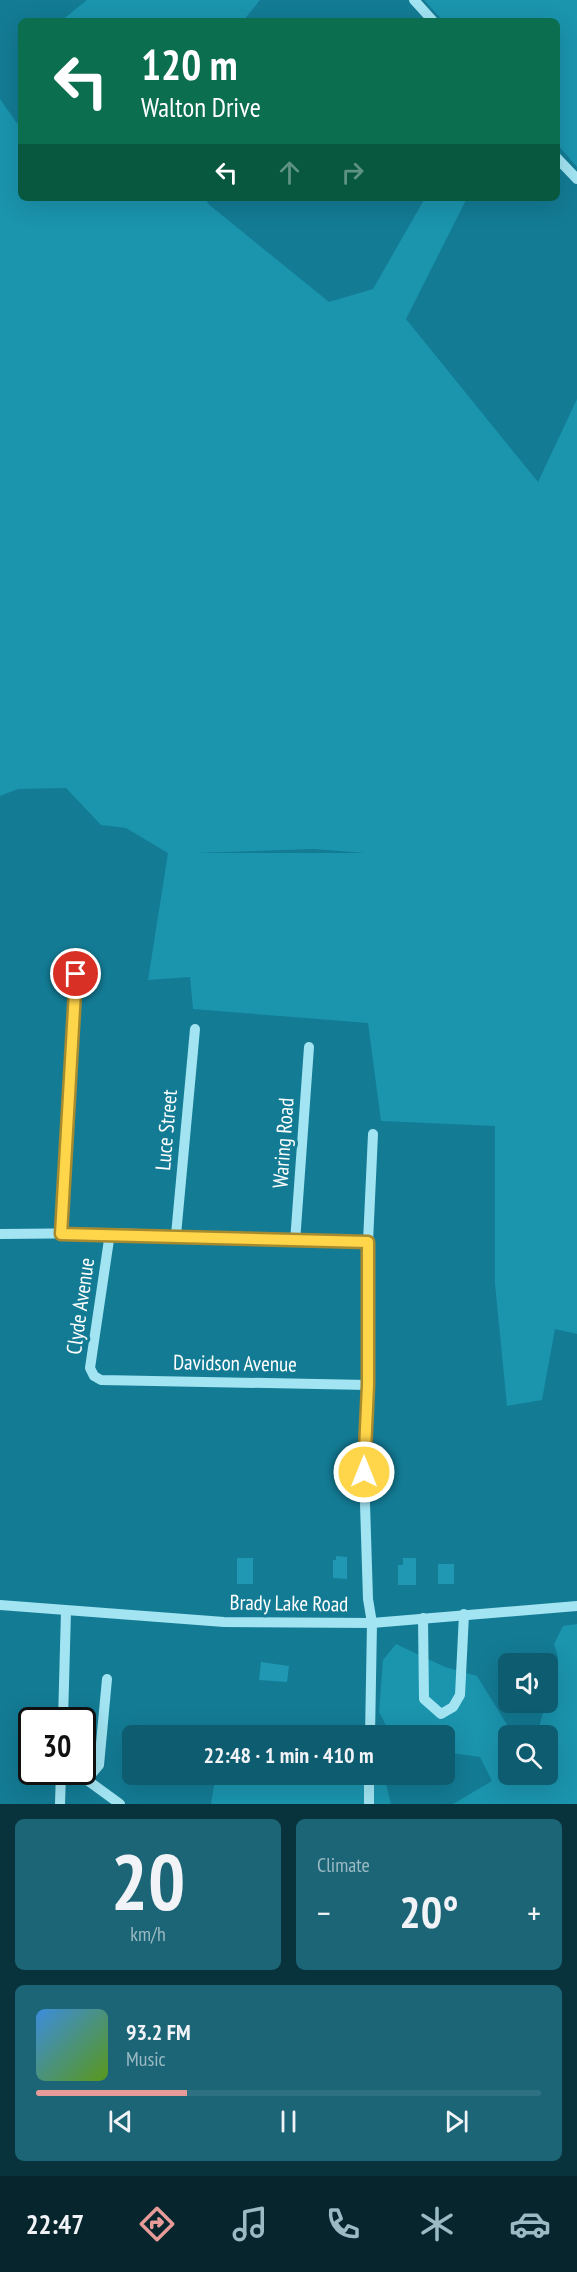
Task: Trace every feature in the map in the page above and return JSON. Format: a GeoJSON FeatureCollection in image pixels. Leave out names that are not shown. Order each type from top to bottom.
{"type":"FeatureCollection","features":[{"type":"Feature","properties":{"kind":"street"},"geometry":{"type":"LineString","coordinates":[[414,0],[430,18]]}},
{"type":"Feature","properties":{"kind":"street"},"geometry":{"type":"LineString","coordinates":[[560,161],[577,179]]}},
{"type":"Feature","properties":{"kind":"street"},"geometry":{"type":"LineString","coordinates":[[61,1234],[76,974]]}},
{"type":"Feature","properties":{"kind":"street","name":"Luce Street"},"geometry":{"type":"LineString","coordinates":[[176,1235],[195,1029]]}},
{"type":"Feature","properties":{"kind":"street","name":"Waring Road"},"geometry":{"type":"LineString","coordinates":[[295,1242],[309,1047]]}},
{"type":"Feature","properties":{"kind":"street"},"geometry":{"type":"LineString","coordinates":[[370,1725],[372,1623],[368,1599],[364,1517],[364,1428],[368,1385],[368,1242],[373,1134]]}},
{"type":"Feature","properties":{"kind":"street"},"geometry":{"type":"LineString","coordinates":[[0,1234],[110,1233],[295,1242],[368,1242]]}},
{"type":"Feature","properties":{"kind":"street","name":"Clyde Avenue"},"geometry":{"type":"LineString","coordinates":[[101,1380],[94,1376],[90,1368],[110,1233]]}},
{"type":"Feature","properties":{"kind":"street","name":"Davidson Avenue"},"geometry":{"type":"LineString","coordinates":[[101,1380],[368,1385]]}},
{"type":"Feature","properties":{"kind":"street","name":"Brady Lake Road"},"geometry":{"type":"LineString","coordinates":[[0,1605],[224,1622],[372,1623],[577,1606]]}},
{"type":"Feature","properties":{"kind":"street"},"geometry":{"type":"LineString","coordinates":[[63,1707],[66,1611]]}},
{"type":"Feature","properties":{"kind":"street"},"geometry":{"type":"LineString","coordinates":[[423,1618],[424,1699],[435,1712],[441,1714],[453,1707],[460,1695],[464,1614]]}},
{"type":"Feature","properties":{"kind":"street"},"geometry":{"type":"LineString","coordinates":[[96,1769],[99,1765],[107,1678]]}},
{"type":"Feature","properties":{"kind":"street"},"geometry":{"type":"LineString","coordinates":[[60,1804],[61,1785]]}},
{"type":"Feature","properties":{"kind":"street"},"geometry":{"type":"LineString","coordinates":[[95,1785],[120,1804]]}},
{"type":"Feature","properties":{"kind":"street"},"geometry":{"type":"LineString","coordinates":[[369,1785],[369,1804]]}},
{"type":"Feature","properties":{"kind":"shaded area"},"geometry":{"type":"Polygon","coordinates":[[[87,0],[260,0],[245,18],[65,18],[87,0]]]}},
{"type":"Feature","properties":{"kind":"shaded area"},"geometry":{"type":"Polygon","coordinates":[[[424,0],[577,0],[577,167],[560,147],[560,18],[440,18],[424,0]]]}},
{"type":"Feature","properties":{"kind":"shaded area"},"geometry":{"type":"Polygon","coordinates":[[[0,99],[18,125],[18,201],[208,201],[207,203],[329,302],[373,289],[423,201],[465,201],[406,319],[538,482],[577,399],[577,1334],[555,1329],[542,1400],[507,1406],[495,1284],[495,1126],[381,1121],[368,1023],[193,1009],[190,977],[148,980],[168,853],[126,828],[101,825],[66,788],[18,789],[0,796],[0,99]],[[314,849],[195,853],[365,853],[314,849]]]}},
{"type":"Feature","properties":{"kind":"shaded area"},"geometry":{"type":"Polygon","coordinates":[[[577,1624],[577,1804],[453,1804],[492,1781],[480,1757],[455,1754],[455,1725],[386,1725],[379,1712],[383,1660],[396,1644],[445,1667],[477,1676],[507,1725],[498,1725],[498,1785],[558,1785],[558,1725],[540,1725],[543,1713],[558,1713],[558,1653],[554,1644],[563,1626],[577,1624]]]}},
{"type":"Feature","properties":{"kind":"shaded area"},"geometry":{"type":"Polygon","coordinates":[[[214,1785],[386,1785],[391,1804],[211,1804],[214,1785]]]}},
{"type":"Feature","properties":{"kind":"building"},"geometry":{"type":"Polygon","coordinates":[[[336,1556],[347,1557],[347,1579],[333,1578],[333,1560],[336,1560],[336,1556]]]}},
{"type":"Feature","properties":{"kind":"building"},"geometry":{"type":"Polygon","coordinates":[[[237,1558],[253,1558],[253,1584],[237,1584],[237,1558]]]}},
{"type":"Feature","properties":{"kind":"building"},"geometry":{"type":"Polygon","coordinates":[[[403,1558],[416,1558],[416,1585],[398,1585],[398,1565],[403,1565],[403,1558]]]}},
{"type":"Feature","properties":{"kind":"building"},"geometry":{"type":"Polygon","coordinates":[[[438,1564],[454,1564],[454,1584],[438,1584],[438,1564]]]}},
{"type":"Feature","properties":{"kind":"building"},"geometry":{"type":"Polygon","coordinates":[[[261,1662],[289,1666],[287,1682],[259,1680],[261,1662]]]}},
{"type":"Feature","properties":{"kind":"route"},"geometry":{"type":"LineString","coordinates":[[76,974],[61,1234],[154,1234],[295,1242],[368,1242],[368,1385],[364,1428],[364,1472]]}}]}
